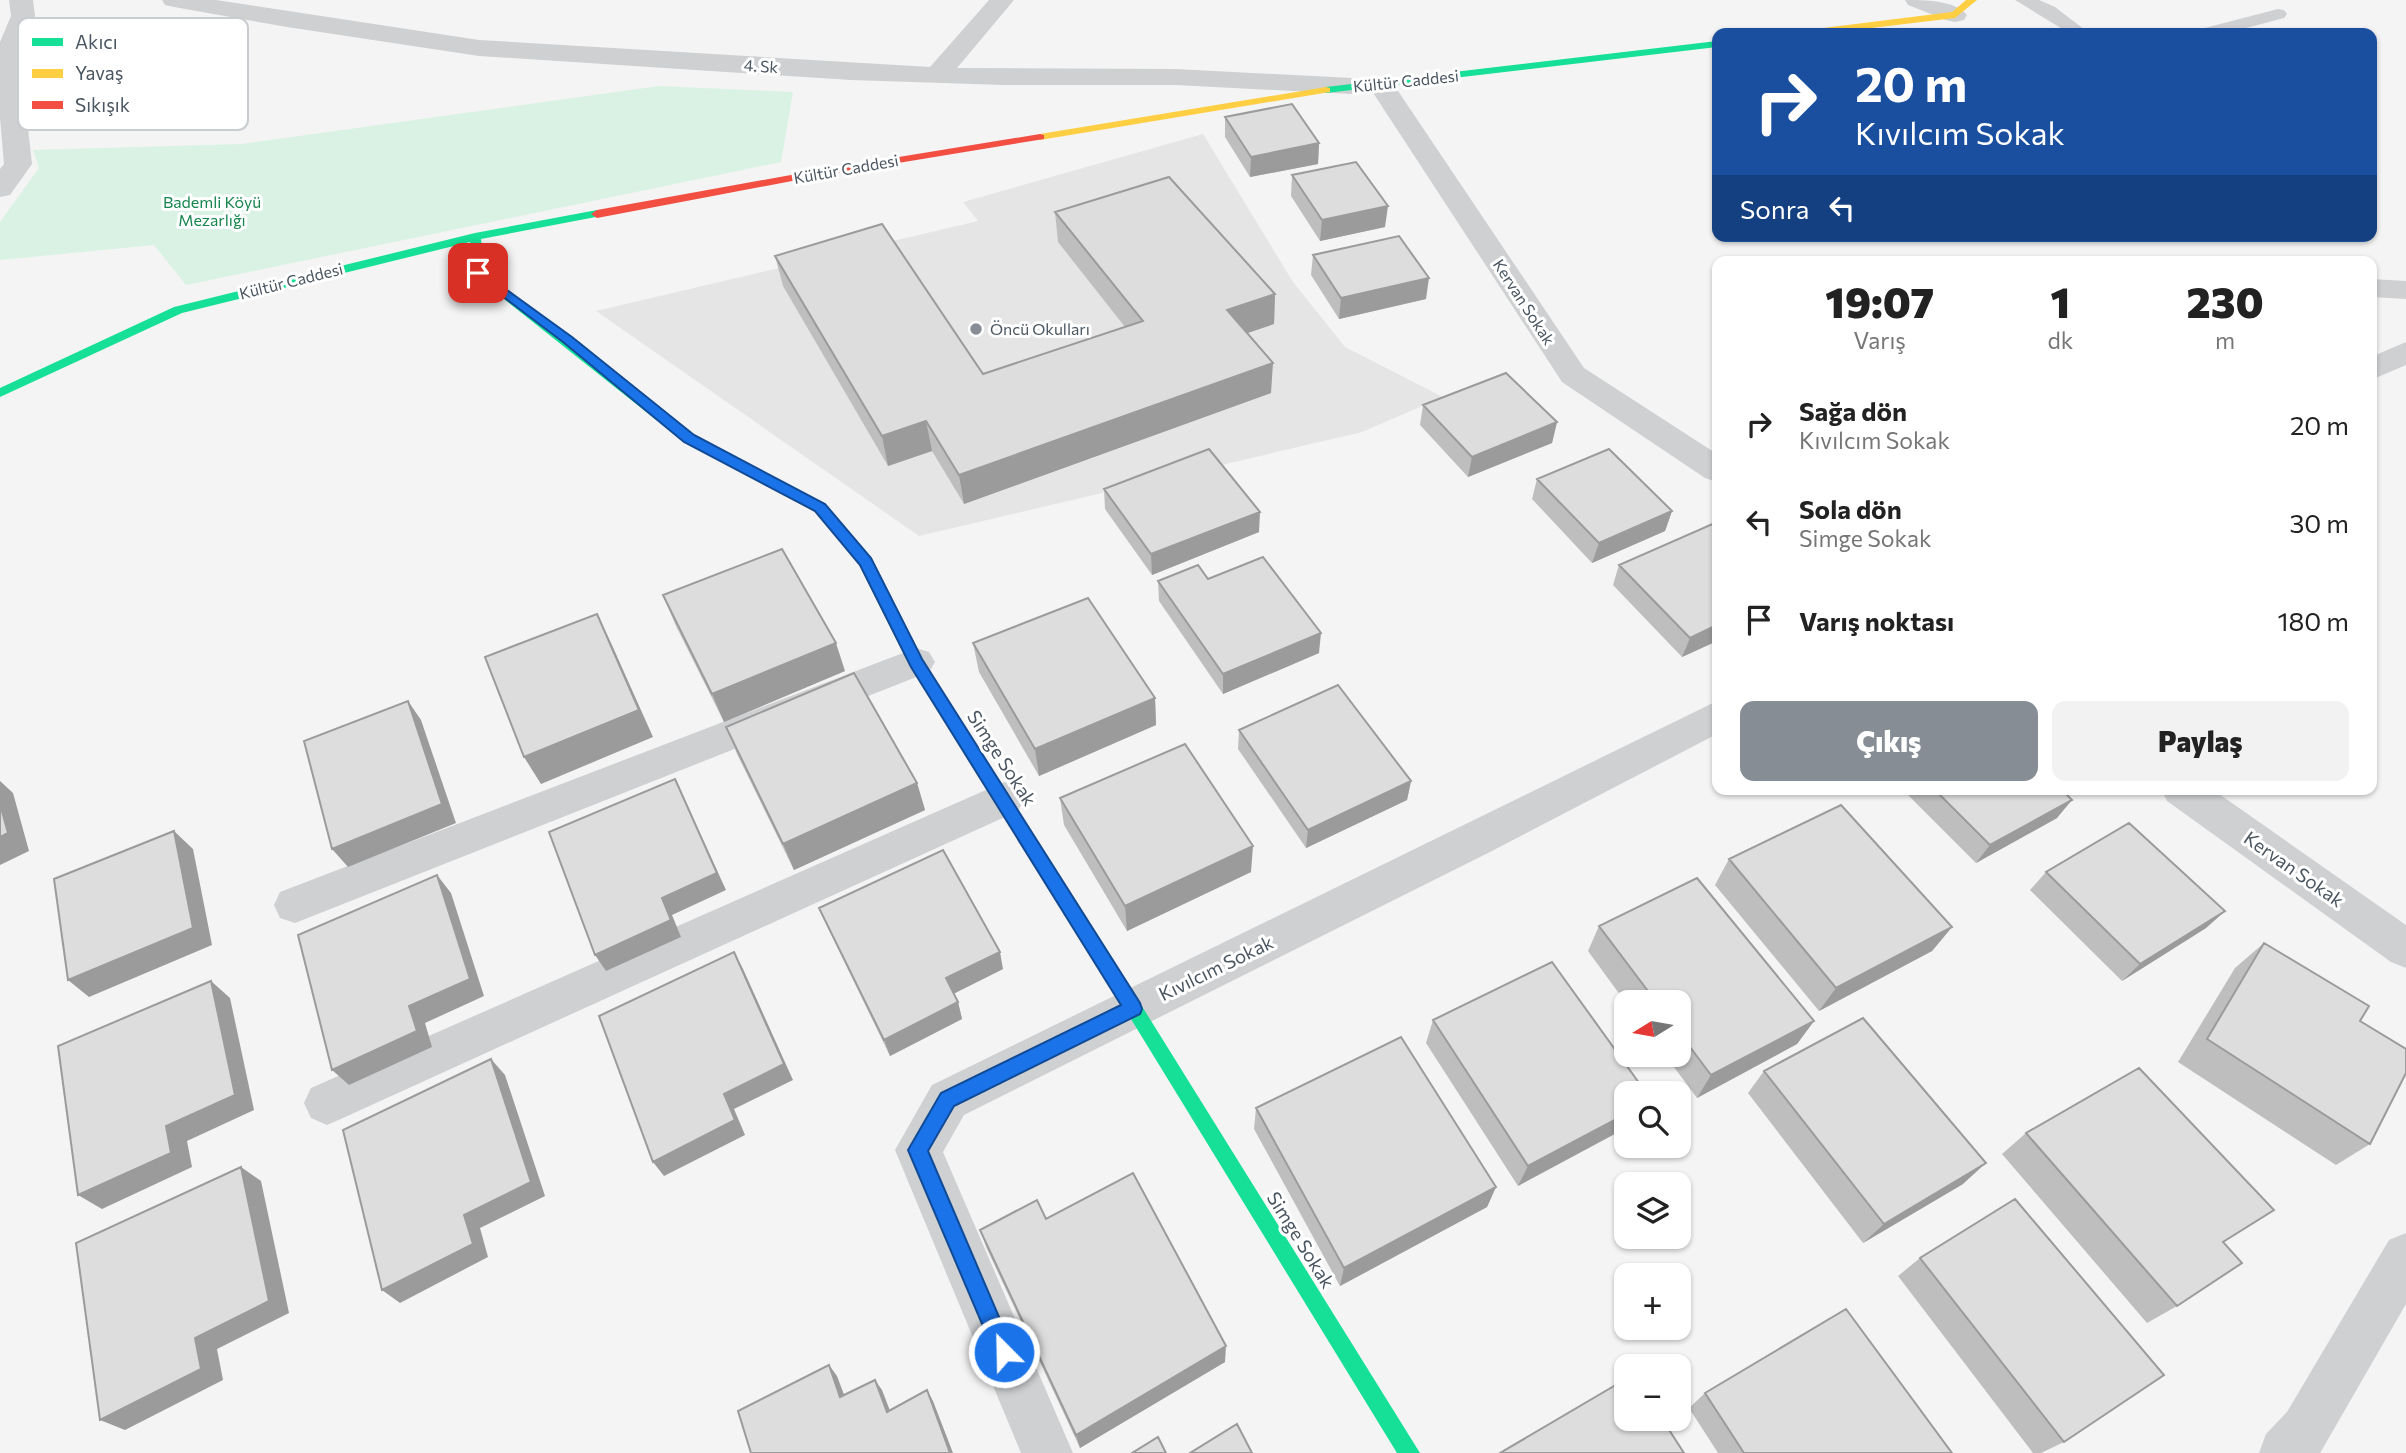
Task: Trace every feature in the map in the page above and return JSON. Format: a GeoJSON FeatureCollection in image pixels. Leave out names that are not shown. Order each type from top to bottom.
{"type":"FeatureCollection","features":[{"type":"Feature","properties":{"kind":"street"},"geometry":{"type":"LineString","coordinates":[[21,0],[22,18]]}},
{"type":"Feature","properties":{"kind":"street","name":"4. Sk"},"geometry":{"type":"LineString","coordinates":[[174,0],[287,20],[479,48],[851,72],[1175,77],[1366,86]]}},
{"type":"Feature","properties":{"kind":"street"},"geometry":{"type":"LineString","coordinates":[[937,75],[1002,0]]}},
{"type":"Feature","properties":{"kind":"street"},"geometry":{"type":"LineString","coordinates":[[1917,0],[1964,8]]}},
{"type":"Feature","properties":{"kind":"street"},"geometry":{"type":"LineString","coordinates":[[1838,28],[1964,8]]}},
{"type":"Feature","properties":{"kind":"street"},"geometry":{"type":"LineString","coordinates":[[0,190],[18,164],[7,56],[18,28]]}},
{"type":"Feature","properties":{"kind":"street","name":"Kültür Caddesi"},"geometry":{"type":"LineString","coordinates":[[0,393],[178,310],[475,237],[813,174],[1366,86],[1712,45]]}},
{"type":"Feature","properties":{"kind":"street","name":"Kervan Sokak"},"geometry":{"type":"LineString","coordinates":[[1366,86],[1573,375],[1712,467]]}},
{"type":"Feature","properties":{"kind":"street","name":"Simge Sokak"},"geometry":{"type":"LineString","coordinates":[[475,237],[478,273],[567,340],[689,439],[820,508],[866,562],[916,662],[1004,799],[1409,1453]]}},
{"type":"Feature","properties":{"kind":"street"},"geometry":{"type":"LineString","coordinates":[[2377,288],[2406,290]]}},
{"type":"Feature","properties":{"kind":"street"},"geometry":{"type":"LineString","coordinates":[[2377,367],[2406,352]]}},
{"type":"Feature","properties":{"kind":"street"},"geometry":{"type":"LineString","coordinates":[[295,905],[916,662]]}},
{"type":"Feature","properties":{"kind":"street","name":"Kıvılcım Sokak"},"geometry":{"type":"LineString","coordinates":[[1047,1453],[918,1150],[948,1100],[1476,840],[1712,719]]}},
{"type":"Feature","properties":{"kind":"street","name":"Kervan Sokak"},"geometry":{"type":"LineString","coordinates":[[2189,795],[2406,949]]}},
{"type":"Feature","properties":{"kind":"street"},"geometry":{"type":"LineString","coordinates":[[327,1103],[1004,799]]}},
{"type":"Feature","properties":{"kind":"street"},"geometry":{"type":"LineString","coordinates":[[2285,1453],[2305,1430],[2406,1257]]}},
{"type":"Feature","properties":{"kind":"lane"},"geometry":{"type":"LineString","coordinates":[[2024,0],[2073,28]]}},
{"type":"Feature","properties":{"kind":"lane"},"geometry":{"type":"LineString","coordinates":[[2226,28],[2278,14]]}},
{"type":"Feature","properties":{"kind":"shaded area","name":"Öncü Okulları"},"geometry":{"type":"Polygon","coordinates":[[[1203,134],[1293,282],[1345,347],[1443,397],[1362,432],[919,536],[596,311],[978,221],[963,202],[1203,134]]]}},
{"type":"Feature","properties":{"kind":"green space","name":"Bademli Köyü Mezarlığı"},"geometry":{"type":"Polygon","coordinates":[[[659,86],[793,92],[781,162],[186,285],[154,245],[0,260],[0,222],[39,168],[33,150],[242,144],[659,86]]]}},
{"type":"Feature","properties":{"kind":"building"},"geometry":{"type":"Polygon","coordinates":[[[1292,104],[1319,143],[1251,157],[1225,117],[1292,104]]]}},
{"type":"Feature","properties":{"kind":"building"},"geometry":{"type":"Polygon","coordinates":[[[1356,162],[1388,206],[1322,220],[1292,175],[1356,162]]]}},
{"type":"Feature","properties":{"kind":"building","name":"Öncü Okulları"},"geometry":{"type":"Polygon","coordinates":[[[1169,177],[1275,294],[1227,310],[1273,363],[959,475],[926,421],[882,436],[775,256],[882,224],[983,374],[1143,321],[1055,212],[1169,177]]]}},
{"type":"Feature","properties":{"kind":"building"},"geometry":{"type":"Polygon","coordinates":[[[1399,236],[1429,278],[1341,298],[1313,255],[1399,236]]]}},
{"type":"Feature","properties":{"kind":"building"},"geometry":{"type":"Polygon","coordinates":[[[1506,373],[1557,422],[1472,457],[1423,405],[1506,373]]]}},
{"type":"Feature","properties":{"kind":"building"},"geometry":{"type":"Polygon","coordinates":[[[1209,449],[1260,512],[1151,554],[1104,489],[1209,449]]]}},
{"type":"Feature","properties":{"kind":"building"},"geometry":{"type":"Polygon","coordinates":[[[1609,449],[1672,511],[1599,543],[1537,479],[1609,449]]]}},
{"type":"Feature","properties":{"kind":"building"},"geometry":{"type":"Polygon","coordinates":[[[1712,524],[1712,627],[1690,638],[1619,565],[1712,524]]]}},
{"type":"Feature","properties":{"kind":"building"},"geometry":{"type":"Polygon","coordinates":[[[782,549],[836,643],[712,694],[663,595],[782,549]]]}},
{"type":"Feature","properties":{"kind":"building"},"geometry":{"type":"Polygon","coordinates":[[[1263,557],[1321,633],[1223,674],[1158,581],[1198,565],[1208,579],[1263,557]]]}},
{"type":"Feature","properties":{"kind":"building"},"geometry":{"type":"Polygon","coordinates":[[[1088,598],[1155,698],[1035,749],[973,643],[1088,598]]]}},
{"type":"Feature","properties":{"kind":"building"},"geometry":{"type":"Polygon","coordinates":[[[597,614],[639,710],[524,757],[485,657],[597,614]]]}},
{"type":"Feature","properties":{"kind":"building"},"geometry":{"type":"Polygon","coordinates":[[[854,673],[917,783],[783,844],[726,727],[854,673]]]}},
{"type":"Feature","properties":{"kind":"building"},"geometry":{"type":"Polygon","coordinates":[[[1338,685],[1411,781],[1308,830],[1239,730],[1338,685]]]}},
{"type":"Feature","properties":{"kind":"building"},"geometry":{"type":"Polygon","coordinates":[[[408,701],[442,804],[332,849],[304,741],[408,701]]]}},
{"type":"Feature","properties":{"kind":"building"},"geometry":{"type":"Polygon","coordinates":[[[1185,744],[1253,846],[1125,906],[1060,798],[1185,744]]]}},
{"type":"Feature","properties":{"kind":"building"},"geometry":{"type":"Polygon","coordinates":[[[675,779],[717,873],[662,898],[671,920],[595,955],[549,832],[675,779]]]}},
{"type":"Feature","properties":{"kind":"building"},"geometry":{"type":"Polygon","coordinates":[[[1940,795],[2067,795],[2072,800],[1990,845],[1940,795]]]}},
{"type":"Feature","properties":{"kind":"building"},"geometry":{"type":"Polygon","coordinates":[[[0,804],[8,833],[0,837],[0,804]]]}},
{"type":"Feature","properties":{"kind":"building"},"geometry":{"type":"Polygon","coordinates":[[[1841,805],[1952,927],[1836,988],[1729,859],[1841,805]]]}},
{"type":"Feature","properties":{"kind":"building"},"geometry":{"type":"Polygon","coordinates":[[[2129,823],[2225,911],[2140,964],[2046,872],[2129,823]]]}},
{"type":"Feature","properties":{"kind":"building"},"geometry":{"type":"Polygon","coordinates":[[[174,831],[193,928],[68,980],[54,879],[174,831]]]}},
{"type":"Feature","properties":{"kind":"building"},"geometry":{"type":"Polygon","coordinates":[[[943,850],[1000,952],[946,978],[958,1002],[884,1040],[819,908],[943,850]]]}},
{"type":"Feature","properties":{"kind":"building"},"geometry":{"type":"Polygon","coordinates":[[[437,875],[470,979],[409,1006],[417,1031],[332,1070],[298,935],[437,875]]]}},
{"type":"Feature","properties":{"kind":"building"},"geometry":{"type":"Polygon","coordinates":[[[1697,878],[1814,1021],[1711,1075],[1691,1048],[1691,990],[1647,990],[1599,926],[1697,878]]]}},
{"type":"Feature","properties":{"kind":"building"},"geometry":{"type":"Polygon","coordinates":[[[2264,943],[2369,1006],[2360,1021],[2406,1049],[2406,1073],[2370,1144],[2207,1039],[2264,943]]]}},
{"type":"Feature","properties":{"kind":"building"},"geometry":{"type":"Polygon","coordinates":[[[734,952],[784,1064],[724,1094],[735,1120],[653,1162],[599,1016],[734,952]]]}},
{"type":"Feature","properties":{"kind":"building"},"geometry":{"type":"Polygon","coordinates":[[[1552,962],[1614,1048],[1614,1068],[1628,1068],[1638,1081],[1614,1081],[1614,1120],[1528,1166],[1433,1020],[1552,962]]]}},
{"type":"Feature","properties":{"kind":"building"},"geometry":{"type":"Polygon","coordinates":[[[211,981],[235,1095],[166,1126],[171,1153],[78,1195],[58,1046],[211,981]]]}},
{"type":"Feature","properties":{"kind":"building"},"geometry":{"type":"Polygon","coordinates":[[[1863,1018],[1986,1163],[1884,1224],[1764,1071],[1863,1018]]]}},
{"type":"Feature","properties":{"kind":"building"},"geometry":{"type":"Polygon","coordinates":[[[1401,1037],[1496,1187],[1344,1268],[1256,1108],[1401,1037]]]}},
{"type":"Feature","properties":{"kind":"building"},"geometry":{"type":"Polygon","coordinates":[[[491,1059],[531,1182],[464,1215],[473,1244],[382,1290],[343,1130],[491,1059]]]}},
{"type":"Feature","properties":{"kind":"building"},"geometry":{"type":"Polygon","coordinates":[[[2139,1068],[2274,1210],[2223,1242],[2242,1263],[2177,1306],[2026,1133],[2139,1068]]]}},
{"type":"Feature","properties":{"kind":"building"},"geometry":{"type":"Polygon","coordinates":[[[241,1167],[269,1301],[195,1338],[201,1369],[100,1420],[76,1243],[241,1167]]]}},
{"type":"Feature","properties":{"kind":"building"},"geometry":{"type":"Polygon","coordinates":[[[1133,1173],[1226,1346],[1076,1435],[980,1230],[1037,1200],[1046,1219],[1133,1173]]]}},
{"type":"Feature","properties":{"kind":"building"},"geometry":{"type":"Polygon","coordinates":[[[2015,1199],[2164,1375],[2064,1442],[1920,1258],[2015,1199]]]}},
{"type":"Feature","properties":{"kind":"building"},"geometry":{"type":"Polygon","coordinates":[[[1846,1309],[1952,1453],[1744,1453],[1705,1393],[1846,1309]]]}},
{"type":"Feature","properties":{"kind":"building"},"geometry":{"type":"Polygon","coordinates":[[[829,1365],[840,1397],[875,1380],[887,1412],[927,1390],[950,1453],[751,1453],[738,1411],[829,1365]]]}},
{"type":"Feature","properties":{"kind":"building"},"geometry":{"type":"Polygon","coordinates":[[[1614,1386],[1614,1431],[1670,1431],[1684,1453],[1500,1453],[1614,1386]]]}},
{"type":"Feature","properties":{"kind":"building"},"geometry":{"type":"Polygon","coordinates":[[[1237,1424],[1252,1453],[1190,1453],[1237,1424]]]}},
{"type":"Feature","properties":{"kind":"building"},"geometry":{"type":"Polygon","coordinates":[[[1158,1437],[1166,1453],[1132,1453],[1158,1437]]]}},
{"type":"Feature","properties":{"kind":"traffic: fast"},"geometry":{"type":"LineString","coordinates":[[1326,90],[1712,45]]}},
{"type":"Feature","properties":{"kind":"traffic: fast"},"geometry":{"type":"LineString","coordinates":[[0,393],[178,310],[475,237],[597,214]]}},
{"type":"Feature","properties":{"kind":"traffic: fast"},"geometry":{"type":"LineString","coordinates":[[475,237],[479,273],[689,439],[742,467]]}},
{"type":"Feature","properties":{"kind":"traffic: fast"},"geometry":{"type":"LineString","coordinates":[[1091,939],[1409,1453]]}},
{"type":"Feature","properties":{"kind":"traffic: slow"},"geometry":{"type":"LineString","coordinates":[[1848,28],[1955,15],[1972,0]]}},
{"type":"Feature","properties":{"kind":"traffic: slow"},"geometry":{"type":"LineString","coordinates":[[1040,137],[1326,90]]}},
{"type":"Feature","properties":{"kind":"traffic: slow"},"geometry":{"type":"LineString","coordinates":[[742,467],[820,508],[866,562],[916,662],[1091,939]]}},
{"type":"Feature","properties":{"kind":"traffic: jam"},"geometry":{"type":"LineString","coordinates":[[597,214],[813,174],[1040,137]]}},
{"type":"Feature","properties":{"kind":"place","name":"Öncü Okulları"},"geometry":{"type":"Point","coordinates":[976,329]}},
{"type":"Feature","properties":{"kind":"route"},"geometry":{"type":"LineString","coordinates":[[478,273],[567,340],[689,439],[820,508],[866,562],[916,662],[1133,1009],[948,1100],[918,1150],[1004,1352]]}}]}
